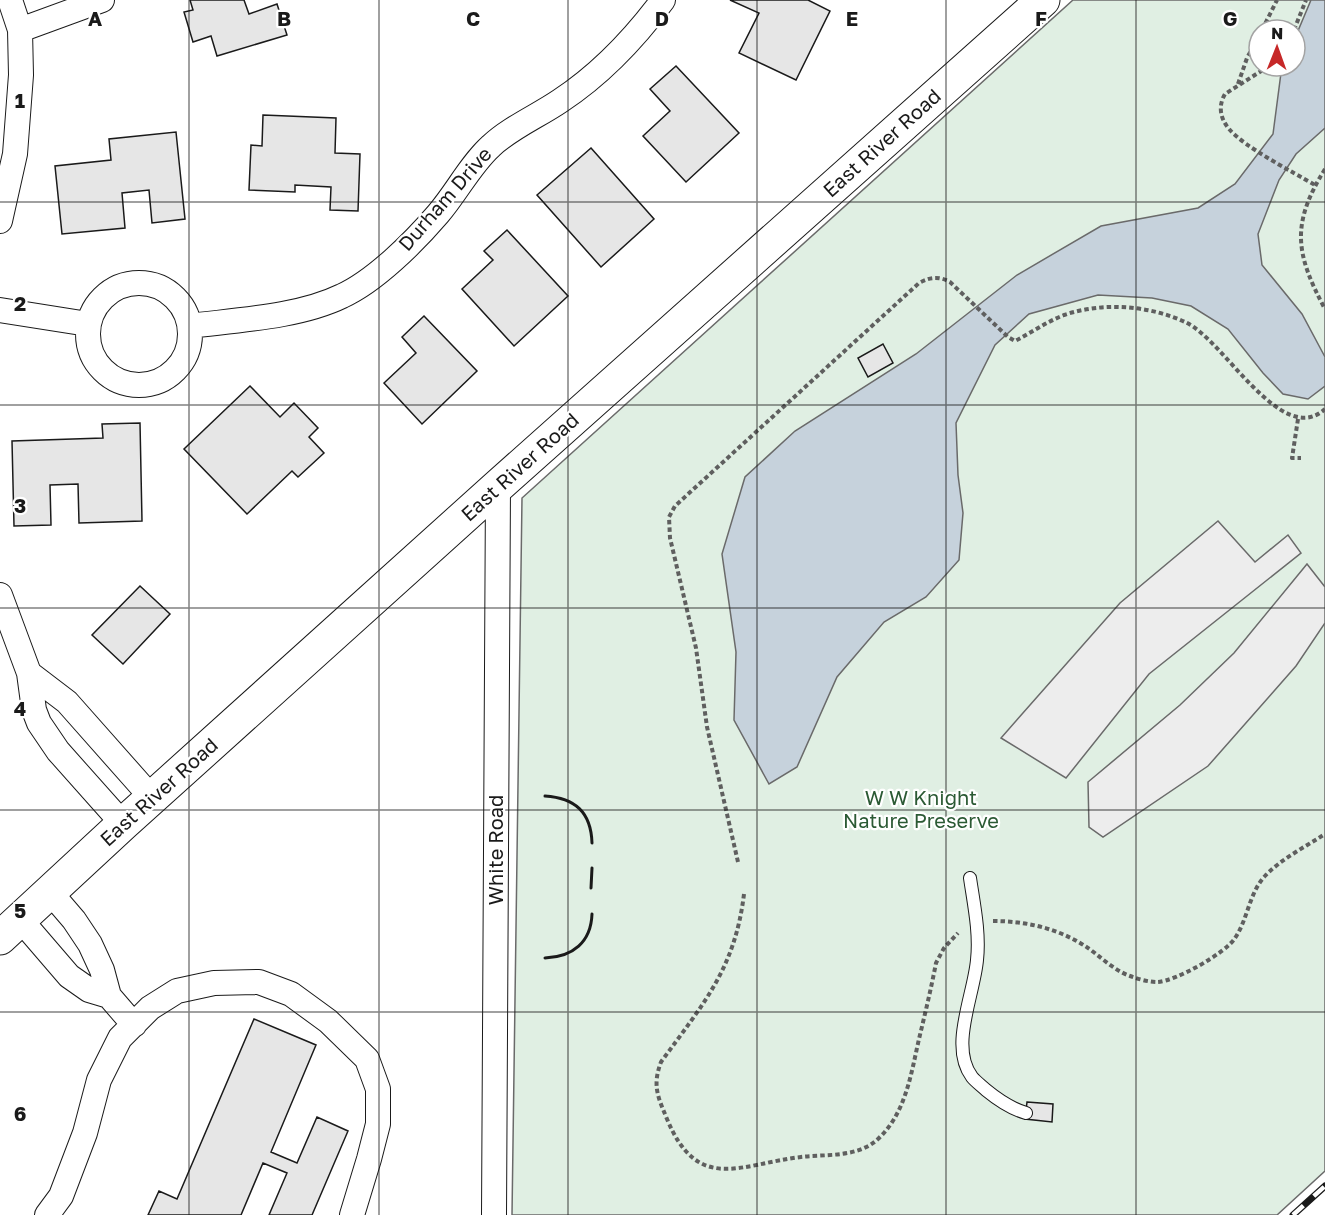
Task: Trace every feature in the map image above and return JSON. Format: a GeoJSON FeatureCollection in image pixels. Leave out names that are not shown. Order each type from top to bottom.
{"type":"FeatureCollection","features":[{"type":"Feature","properties":{"kind":"main road","name":"East River Road"},"geometry":{"type":"LineString","coordinates":[[10,929],[498,486],[1043,0]]}},
{"type":"Feature","properties":{"kind":"street"},"geometry":{"type":"LineString","coordinates":[[0,221],[6,165],[19,121],[22,50],[20,30],[10,0]]}},
{"type":"Feature","properties":{"kind":"street"},"geometry":{"type":"LineString","coordinates":[[20,30],[102,0]]}},
{"type":"Feature","properties":{"kind":"street","name":"Durham Drive"},"geometry":{"type":"LineString","coordinates":[[190,326],[255,318],[314,307],[342,296],[366,282],[390,262],[437,215],[490,146],[560,101],[592,77],[622,50],[663,0]]}},
{"type":"Feature","properties":{"kind":"street"},"geometry":{"type":"LineString","coordinates":[[140,282],[158,286],[173,295],[184,309],[190,326],[187,354],[170,375],[158,382],[145,386],[131,386],[106,374],[96,363],[87,338],[88,324],[95,307],[106,294],[122,285],[140,282]]}},
{"type":"Feature","properties":{"kind":"street"},"geometry":{"type":"LineString","coordinates":[[0,310],[88,324]]}},
{"type":"Feature","properties":{"kind":"street","name":"White Road"},"geometry":{"type":"LineString","coordinates":[[494,1215],[498,486]]}},
{"type":"Feature","properties":{"kind":"street"},"geometry":{"type":"LineString","coordinates":[[0,595],[29,673],[34,710],[46,735],[123,824]]}},
{"type":"Feature","properties":{"kind":"street"},"geometry":{"type":"LineString","coordinates":[[29,673],[67,702],[152,798]]}},
{"type":"Feature","properties":{"kind":"street"},"geometry":{"type":"LineString","coordinates":[[50,892],[74,920],[90,944],[102,970],[109,996],[134,1025]]}},
{"type":"Feature","properties":{"kind":"street"},"geometry":{"type":"LineString","coordinates":[[10,929],[89,990],[109,996]]}},
{"type":"Feature","properties":{"kind":"street"},"geometry":{"type":"LineString","coordinates":[[47,1215],[61,1196],[85,1133],[99,1080],[120,1038],[150,1008],[177,991],[214,983],[259,982],[291,994],[328,1021],[367,1059],[378,1089],[378,1124],[352,1215]]}},
{"type":"Feature","properties":{"kind":"lane"},"geometry":{"type":"LineString","coordinates":[[970,878],[976,925],[977,962],[962,1044],[964,1062],[973,1078],[991,1094],[1018,1111],[1026,1113]]}},
{"type":"Feature","properties":{"kind":"path"},"geometry":{"type":"LineString","coordinates":[[1268,18],[1276,0]]}},
{"type":"Feature","properties":{"kind":"path"},"geometry":{"type":"LineString","coordinates":[[1299,18],[1306,0]]}},
{"type":"Feature","properties":{"kind":"path"},"geometry":{"type":"LineString","coordinates":[[1238,85],[1247,58]]}},
{"type":"Feature","properties":{"kind":"path"},"geometry":{"type":"LineString","coordinates":[[1250,78],[1225,94],[1221,100],[1222,118],[1236,135],[1315,185]]}},
{"type":"Feature","properties":{"kind":"path"},"geometry":{"type":"LineString","coordinates":[[1325,169],[1303,213],[1300,234],[1301,253],[1307,272],[1325,309]]}},
{"type":"Feature","properties":{"kind":"path"},"geometry":{"type":"LineString","coordinates":[[738,862],[707,727],[696,648],[670,538],[669,517],[675,506],[918,283],[926,279],[943,278],[958,288],[1008,337],[1015,341],[1062,316],[1096,307],[1136,309],[1172,317],[1188,323],[1210,339],[1277,409],[1298,419],[1314,416],[1325,409]]}},
{"type":"Feature","properties":{"kind":"path"},"geometry":{"type":"LineString","coordinates":[[1298,419],[1292,458],[1301,458]]}},
{"type":"Feature","properties":{"kind":"path"},"geometry":{"type":"LineString","coordinates":[[744,894],[741,923],[719,981],[661,1062],[656,1075],[656,1088],[670,1127],[688,1153],[701,1164],[715,1169],[731,1170],[789,1158],[849,1153],[863,1149],[878,1140],[890,1124],[907,1091],[936,963],[944,948],[957,934],[989,921],[1035,924],[1083,945],[1127,975],[1157,982],[1169,980],[1228,946],[1236,938],[1256,888],[1265,876],[1325,834]]}},
{"type":"Feature","properties":{"kind":"green space","name":"W W Knight Nature Preserve"},"geometry":{"type":"Polygon","coordinates":[[[1073,0],[1325,0],[1325,1171],[1277,1215],[512,1215],[522,498],[1073,0]]]}},
{"type":"Feature","properties":{"kind":"shaded area"},"geometry":{"type":"Polygon","coordinates":[[[1311,0],[1325,0],[1325,128],[1296,154],[1279,180],[1258,234],[1262,265],[1302,314],[1325,357],[1325,386],[1308,399],[1283,394],[1228,329],[1191,306],[1152,298],[1098,295],[1029,314],[995,345],[956,423],[958,475],[963,513],[959,560],[926,597],[884,622],[837,677],[797,767],[769,784],[734,720],[736,652],[722,554],[745,477],[795,431],[916,354],[1017,275],[1101,226],[1198,208],[1235,184],[1273,134],[1280,78],[1307,78],[1307,18],[1303,18],[1311,0]]]}},
{"type":"Feature","properties":{"kind":"shaded area"},"geometry":{"type":"Polygon","coordinates":[[[1218,521],[1255,562],[1288,535],[1301,553],[1149,674],[1066,778],[1001,738],[1120,603],[1218,521]]]}},
{"type":"Feature","properties":{"kind":"shaded area"},"geometry":{"type":"Polygon","coordinates":[[[1307,564],[1325,587],[1325,623],[1296,666],[1208,766],[1103,837],[1089,827],[1088,782],[1180,705],[1234,653],[1307,564]]]}},
{"type":"Feature","properties":{"kind":"building"},"geometry":{"type":"Polygon","coordinates":[[[190,0],[244,0],[249,14],[277,4],[287,35],[217,56],[211,36],[193,42],[184,12],[193,10],[190,0]]]}},
{"type":"Feature","properties":{"kind":"building"},"geometry":{"type":"Polygon","coordinates":[[[730,0],[808,0],[830,11],[796,80],[739,53],[759,13],[730,0]]]}},
{"type":"Feature","properties":{"kind":"building"},"geometry":{"type":"Polygon","coordinates":[[[676,66],[739,133],[686,182],[643,136],[670,111],[650,89],[676,66]]]}},
{"type":"Feature","properties":{"kind":"building"},"geometry":{"type":"Polygon","coordinates":[[[263,115],[336,118],[335,153],[360,154],[358,211],[330,210],[331,187],[295,185],[295,192],[249,190],[251,145],[262,146],[263,115]]]}},
{"type":"Feature","properties":{"kind":"building"},"geometry":{"type":"Polygon","coordinates":[[[176,132],[185,219],[152,223],[149,190],[122,193],[125,228],[62,234],[55,166],[111,160],[109,139],[176,132]]]}},
{"type":"Feature","properties":{"kind":"building"},"geometry":{"type":"Polygon","coordinates":[[[591,148],[654,219],[601,267],[537,195],[591,148]]]}},
{"type":"Feature","properties":{"kind":"building"},"geometry":{"type":"Polygon","coordinates":[[[507,230],[568,296],[514,346],[462,289],[493,260],[484,251],[507,230]]]}},
{"type":"Feature","properties":{"kind":"building"},"geometry":{"type":"Polygon","coordinates":[[[424,316],[477,371],[422,424],[384,383],[416,353],[402,337],[424,316]]]}},
{"type":"Feature","properties":{"kind":"building"},"geometry":{"type":"Polygon","coordinates":[[[883,344],[893,363],[868,377],[858,358],[883,344]]]}},
{"type":"Feature","properties":{"kind":"building"},"geometry":{"type":"Polygon","coordinates":[[[250,386],[280,417],[294,403],[318,428],[309,437],[324,453],[298,477],[292,471],[247,514],[184,449],[250,386]]]}},
{"type":"Feature","properties":{"kind":"building"},"geometry":{"type":"Polygon","coordinates":[[[140,423],[142,521],[79,523],[78,484],[50,485],[51,525],[14,526],[12,441],[103,438],[102,424],[140,423]]]}},
{"type":"Feature","properties":{"kind":"building"},"geometry":{"type":"Polygon","coordinates":[[[140,586],[170,614],[123,664],[92,635],[140,586]]]}},
{"type":"Feature","properties":{"kind":"building"},"geometry":{"type":"Polygon","coordinates":[[[254,1019],[316,1045],[271,1152],[297,1163],[317,1117],[348,1131],[312,1215],[269,1215],[287,1173],[263,1163],[241,1215],[148,1215],[159,1191],[177,1199],[254,1019]]]}},
{"type":"Feature","properties":{"kind":"building"},"geometry":{"type":"Polygon","coordinates":[[[1027,1102],[1053,1104],[1052,1122],[1025,1119],[1027,1102]]]}},
{"type":"Feature","properties":{"kind":"railway"},"geometry":{"type":"LineString","coordinates":[[1293,1215],[1325,1186]]}},
{"type":"Feature","properties":{"kind":"wall"},"geometry":{"type":"LineString","coordinates":[[545,796],[565,800],[579,809],[585,815],[592,843]]}},
{"type":"Feature","properties":{"kind":"wall"},"geometry":{"type":"LineString","coordinates":[[591,888],[592,868]]}},
{"type":"Feature","properties":{"kind":"wall"},"geometry":{"type":"LineString","coordinates":[[545,958],[564,955],[579,946],[588,933],[592,914]]}}]}
